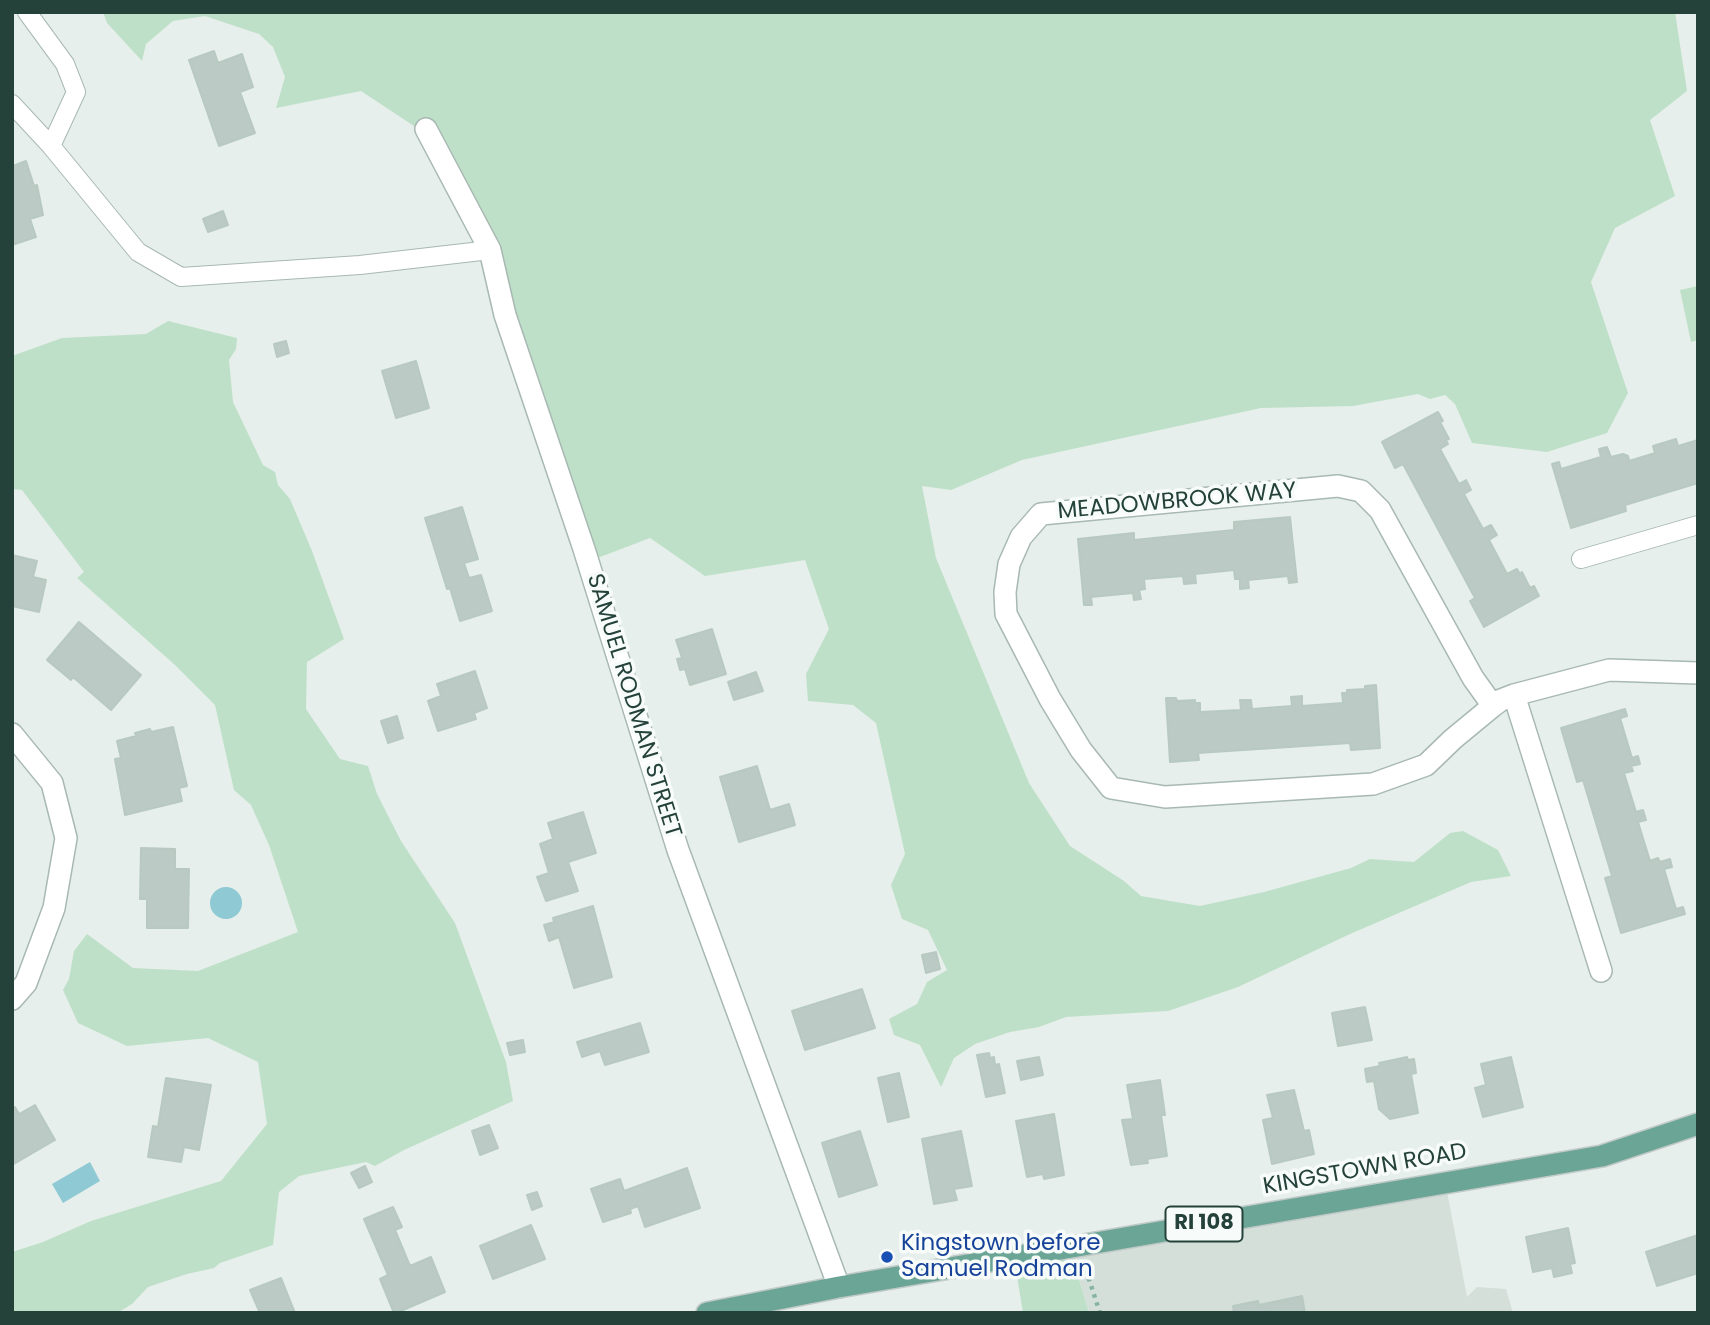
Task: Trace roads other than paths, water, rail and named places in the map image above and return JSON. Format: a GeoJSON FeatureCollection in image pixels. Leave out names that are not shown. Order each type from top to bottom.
{"type":"FeatureCollection","features":[{"type":"Feature","properties":{"kind":"main road","name":"KINGSTOWN ROAD"},"geometry":{"type":"LineString","coordinates":[[707,1313],[839,1287],[1602,1156],[1698,1124]]}},
{"type":"Feature","properties":{"kind":"street","name":"SAMUEL RODMAN STREET"},"geometry":{"type":"LineString","coordinates":[[426,129],[490,250],[505,316],[584,549],[678,850],[839,1287]]}},
{"type":"Feature","properties":{"kind":"street","name":"MEADOWBROOK WAY"},"geometry":{"type":"LineString","coordinates":[[1493,706],[1473,678],[1380,510],[1361,491],[1338,486],[1041,514],[1021,537],[1009,564],[1005,592],[1006,614],[1050,699],[1081,750],[1111,788],[1165,797],[1373,784],[1426,765],[1501,699],[1609,670],[1698,673]]}},
{"type":"Feature","properties":{"kind":"street"},"geometry":{"type":"LineString","coordinates":[[1514,695],[1601,971]]}},
{"type":"Feature","properties":{"kind":"street"},"geometry":{"type":"LineString","coordinates":[[12,734],[52,783],[66,838],[54,908],[26,982],[12,999]]}},
{"type":"Feature","properties":{"kind":"lane"},"geometry":{"type":"LineString","coordinates":[[27,12],[65,64],[76,92],[51,146]]}},
{"type":"Feature","properties":{"kind":"lane"},"geometry":{"type":"LineString","coordinates":[[12,104],[51,146],[138,252],[181,277],[360,265],[490,250]]}},
{"type":"Feature","properties":{"kind":"lane"},"geometry":{"type":"LineString","coordinates":[[1581,559],[1698,525]]}},
{"type":"Feature","properties":{"kind":"water"},"geometry":{"type":"Polygon","coordinates":[[[226,887],[237,892],[242,903],[237,914],[226,919],[215,914],[210,903],[215,892],[226,887]]]}},
{"type":"Feature","properties":{"kind":"water"},"geometry":{"type":"Polygon","coordinates":[[[90,1162],[100,1181],[63,1203],[52,1184],[90,1162]]]}},
{"type":"Feature","properties":{"kind":"place","name":"Kingstown before Samuel Rodman"},"geometry":{"type":"Point","coordinates":[887,1257]}}]}
